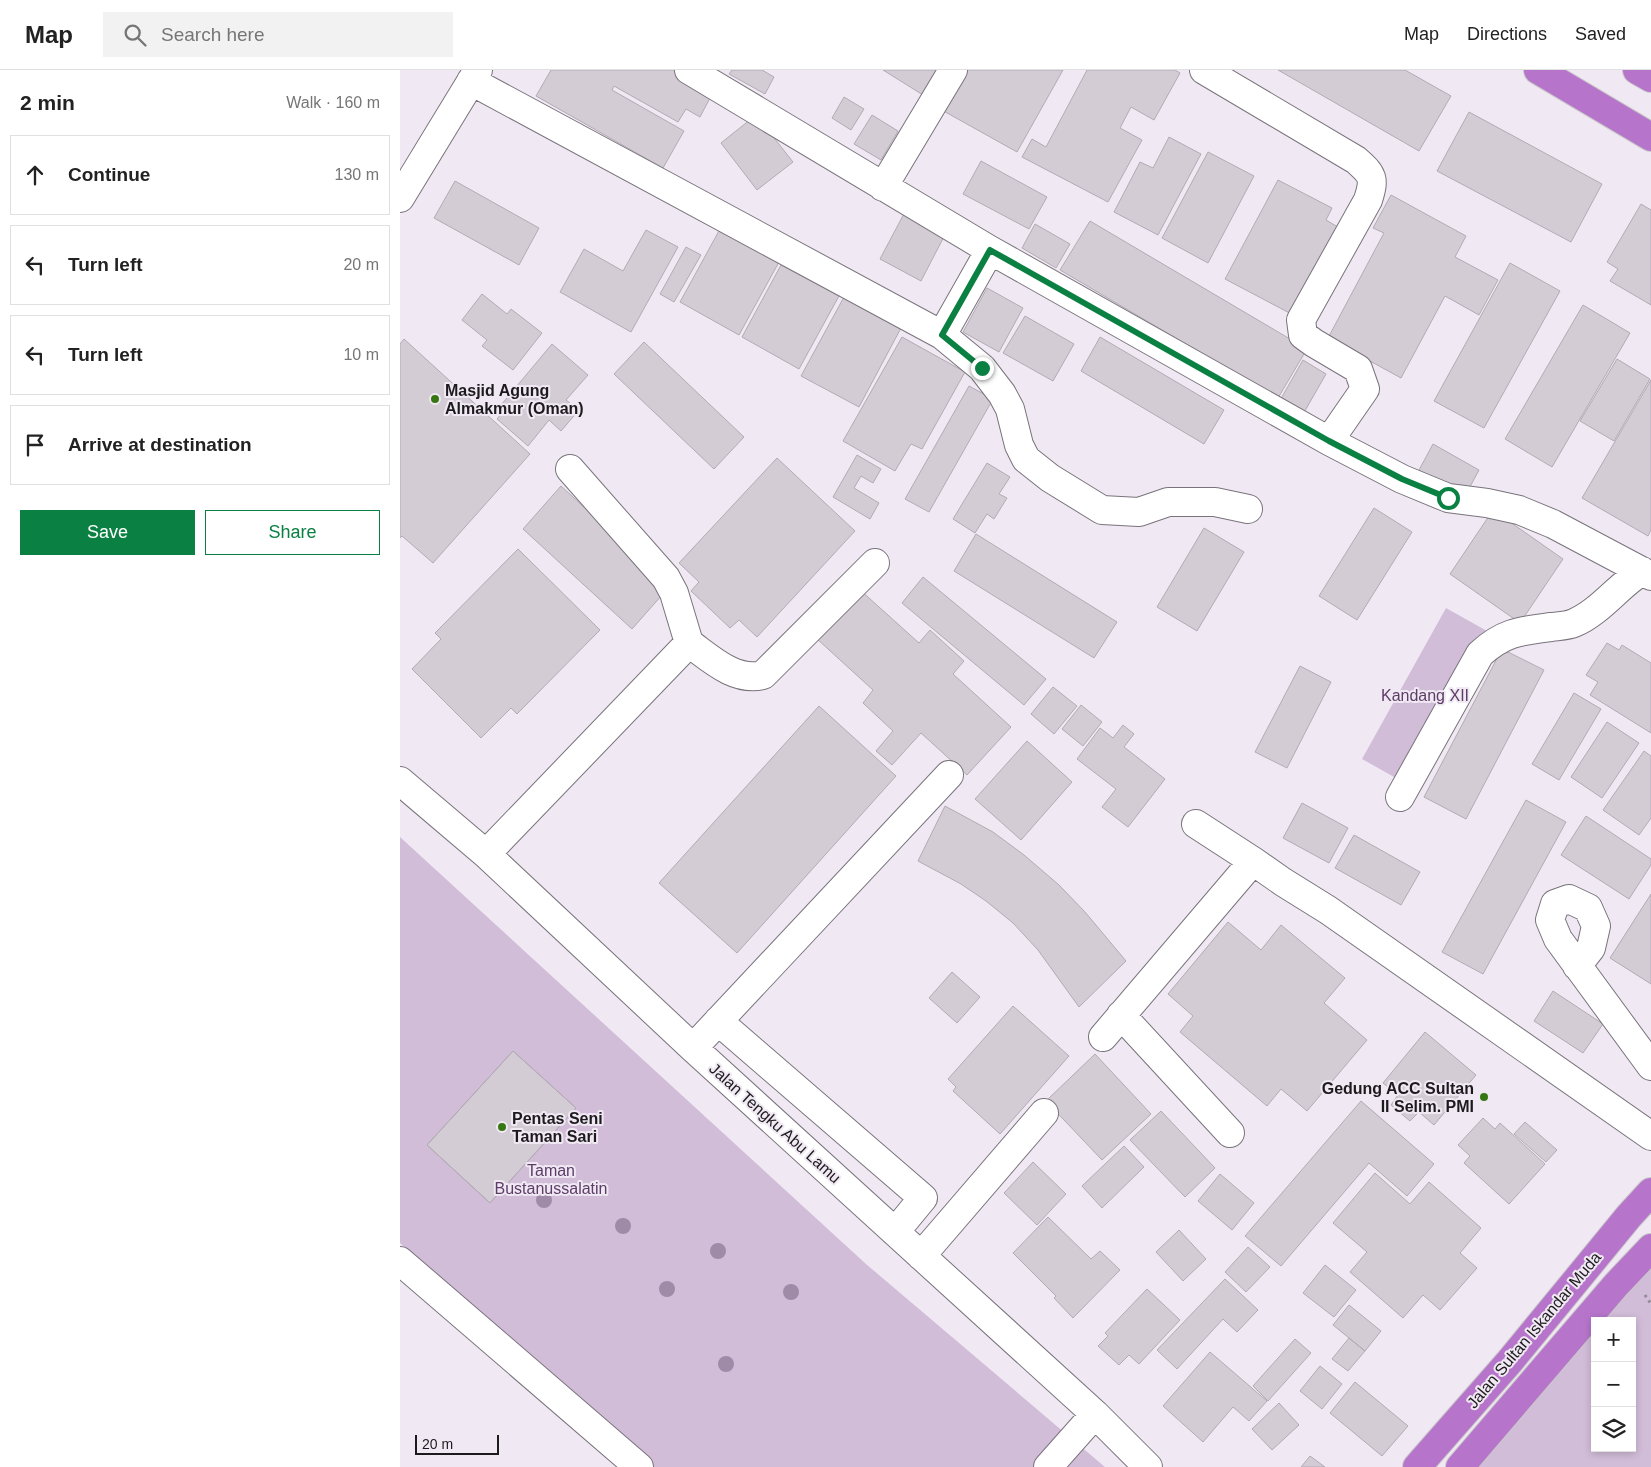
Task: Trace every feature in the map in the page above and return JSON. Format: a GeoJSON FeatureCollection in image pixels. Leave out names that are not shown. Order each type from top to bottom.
{"type":"FeatureCollection","features":[{"type":"Feature","properties":{"kind":"highway"},"geometry":{"type":"LineString","coordinates":[[1538,70],[1651,137]]}},
{"type":"Feature","properties":{"kind":"highway"},"geometry":{"type":"LineString","coordinates":[[1637,70],[1651,78]]}},
{"type":"Feature","properties":{"kind":"highway","name":"Jalan Sultan Iskandar Muda"},"geometry":{"type":"LineString","coordinates":[[1417,1467],[1510,1362],[1629,1216],[1651,1192]]}},
{"type":"Feature","properties":{"kind":"highway","name":"Jalan Sultan Iskandar Muda"},"geometry":{"type":"LineString","coordinates":[[1460,1467],[1616,1285],[1651,1248]]}},
{"type":"Feature","properties":{"kind":"street"},"geometry":{"type":"LineString","coordinates":[[689,70],[990,250],[1329,441],[1402,479],[1448,498],[1487,503],[1519,510],[1553,524],[1646,573]]}},
{"type":"Feature","properties":{"kind":"street"},"geometry":{"type":"LineString","coordinates":[[882,187],[954,70]]}},
{"type":"Feature","properties":{"kind":"street"},"geometry":{"type":"LineString","coordinates":[[1204,70],[1356,160],[1368,171],[1373,185],[1368,200],[1301,320],[1303,335],[1358,369],[1365,389],[1329,441]]}},
{"type":"Feature","properties":{"kind":"street"},"geometry":{"type":"LineString","coordinates":[[400,198],[474,76],[942,335],[982,368],[1002,394],[1010,409],[1019,445],[1026,459],[1050,478],[1102,510],[1139,512],[1168,502],[1215,502],[1248,509]]}},
{"type":"Feature","properties":{"kind":"street"},"geometry":{"type":"LineString","coordinates":[[942,335],[990,250]]}},
{"type":"Feature","properties":{"kind":"street"},"geometry":{"type":"LineString","coordinates":[[570,469],[666,578],[674,593],[689,644],[720,666],[739,675],[754,677],[763,675],[875,563]]}},
{"type":"Feature","properties":{"kind":"street"},"geometry":{"type":"LineString","coordinates":[[1400,797],[1480,654],[1494,642],[1514,632],[1573,624],[1595,610],[1629,579],[1646,573]]}},
{"type":"Feature","properties":{"kind":"street"},"geometry":{"type":"LineString","coordinates":[[486,854],[689,644]]}},
{"type":"Feature","properties":{"kind":"street"},"geometry":{"type":"LineString","coordinates":[[693,1048],[949,775]]}},
{"type":"Feature","properties":{"kind":"street","name":"Jalan Tengku Abu Lamu"},"geometry":{"type":"LineString","coordinates":[[400,781],[486,854],[693,1048],[1095,1414],[1148,1467]]}},
{"type":"Feature","properties":{"kind":"street"},"geometry":{"type":"LineString","coordinates":[[1196,824],[1328,910],[1651,1136]]}},
{"type":"Feature","properties":{"kind":"street"},"geometry":{"type":"LineString","coordinates":[[1102,1037],[1253,861]]}},
{"type":"Feature","properties":{"kind":"street"},"geometry":{"type":"LineString","coordinates":[[1577,966],[1651,1066]]}},
{"type":"Feature","properties":{"kind":"street"},"geometry":{"type":"LineString","coordinates":[[1121,1015],[1230,1133]]}},
{"type":"Feature","properties":{"kind":"street"},"geometry":{"type":"LineString","coordinates":[[718,1021],[923,1198],[895,1232]]}},
{"type":"Feature","properties":{"kind":"street"},"geometry":{"type":"LineString","coordinates":[[921,1256],[1044,1114]]}},
{"type":"Feature","properties":{"kind":"street"},"geometry":{"type":"LineString","coordinates":[[400,1261],[639,1467]]}},
{"type":"Feature","properties":{"kind":"street"},"geometry":{"type":"LineString","coordinates":[[1048,1467],[1095,1414]]}},
{"type":"Feature","properties":{"kind":"green space","name":"Kandang XII"},"geometry":{"type":"Polygon","coordinates":[[[1446,608],[1487,631],[1403,782],[1362,759],[1446,608]]]}},
{"type":"Feature","properties":{"kind":"green space","name":"Taman Bustanussalatin"},"geometry":{"type":"Polygon","coordinates":[[[400,837],[866,1264],[1105,1467],[650,1467],[432,1275],[400,1243],[400,837]]]}},
{"type":"Feature","properties":{"kind":"green space"},"geometry":{"type":"Polygon","coordinates":[[[1651,1267],[1651,1467],[1476,1467],[1591,1335],[1591,1452],[1636,1452],[1636,1317],[1607,1317],[1651,1267]]]}},
{"type":"Feature","properties":{"kind":"building"},"geometry":{"type":"Polygon","coordinates":[[[551,70],[679,70],[711,96],[700,117],[686,109],[678,122],[614,86],[612,90],[684,131],[663,168],[536,96],[551,70]]]}},
{"type":"Feature","properties":{"kind":"building"},"geometry":{"type":"Polygon","coordinates":[[[732,70],[762,70],[774,77],[765,94],[729,74],[732,70]]]}},
{"type":"Feature","properties":{"kind":"building"},"geometry":{"type":"Polygon","coordinates":[[[883,70],[938,70],[923,95],[883,70]]]}},
{"type":"Feature","properties":{"kind":"building"},"geometry":{"type":"Polygon","coordinates":[[[961,70],[1063,70],[1017,152],[940,109],[961,70]]]}},
{"type":"Feature","properties":{"kind":"building"},"geometry":{"type":"Polygon","coordinates":[[[1087,70],[1175,70],[1180,73],[1154,120],[1131,107],[1120,128],[1142,140],[1108,202],[1022,157],[1032,139],[1046,147],[1087,70]]]}},
{"type":"Feature","properties":{"kind":"building"},"geometry":{"type":"Polygon","coordinates":[[[1278,70],[1405,70],[1451,96],[1419,151],[1278,70]]]}},
{"type":"Feature","properties":{"kind":"building"},"geometry":{"type":"Polygon","coordinates":[[[844,97],[864,109],[851,130],[832,118],[844,97]]]}},
{"type":"Feature","properties":{"kind":"building"},"geometry":{"type":"Polygon","coordinates":[[[1469,112],[1602,184],[1571,242],[1437,171],[1469,112]]]}},
{"type":"Feature","properties":{"kind":"building"},"geometry":{"type":"Polygon","coordinates":[[[756,115],[793,162],[757,190],[721,143],[756,115]]]}},
{"type":"Feature","properties":{"kind":"building"},"geometry":{"type":"Polygon","coordinates":[[[872,115],[898,131],[881,160],[854,144],[872,115]]]}},
{"type":"Feature","properties":{"kind":"building"},"geometry":{"type":"Polygon","coordinates":[[[1169,137],[1201,154],[1158,235],[1114,212],[1140,162],[1153,168],[1169,137]]]}},
{"type":"Feature","properties":{"kind":"building"},"geometry":{"type":"Polygon","coordinates":[[[1208,152],[1254,176],[1208,263],[1162,238],[1208,152]]]}},
{"type":"Feature","properties":{"kind":"building"},"geometry":{"type":"Polygon","coordinates":[[[981,161],[1047,197],[1029,229],[963,194],[981,161]]]}},
{"type":"Feature","properties":{"kind":"building"},"geometry":{"type":"Polygon","coordinates":[[[1278,180],[1332,208],[1326,220],[1343,230],[1297,317],[1225,279],[1278,180]]]}},
{"type":"Feature","properties":{"kind":"building"},"geometry":{"type":"Polygon","coordinates":[[[455,181],[539,228],[519,265],[434,218],[455,181]]]}},
{"type":"Feature","properties":{"kind":"building"},"geometry":{"type":"Polygon","coordinates":[[[1391,195],[1466,236],[1455,257],[1498,280],[1479,315],[1445,296],[1401,378],[1328,338],[1384,233],[1373,228],[1391,195]]]}},
{"type":"Feature","properties":{"kind":"building"},"geometry":{"type":"Polygon","coordinates":[[[1641,204],[1651,210],[1651,305],[1610,281],[1618,269],[1607,262],[1641,204]]]}},
{"type":"Feature","properties":{"kind":"building"},"geometry":{"type":"Polygon","coordinates":[[[907,208],[948,229],[921,281],[880,259],[907,208]]]}},
{"type":"Feature","properties":{"kind":"building"},"geometry":{"type":"Polygon","coordinates":[[[1090,221],[1307,349],[1278,398],[1060,270],[1090,221]]]}},
{"type":"Feature","properties":{"kind":"building"},"geometry":{"type":"Polygon","coordinates":[[[1035,224],[1070,244],[1056,268],[1022,248],[1035,224]]]}},
{"type":"Feature","properties":{"kind":"building"},"geometry":{"type":"Polygon","coordinates":[[[720,229],[779,262],[739,335],[680,302],[720,229]]]}},
{"type":"Feature","properties":{"kind":"building"},"geometry":{"type":"Polygon","coordinates":[[[646,230],[678,247],[631,332],[560,292],[584,249],[623,271],[646,230]]]}},
{"type":"Feature","properties":{"kind":"building"},"geometry":{"type":"Polygon","coordinates":[[[686,247],[701,255],[674,302],[660,294],[686,247]]]}},
{"type":"Feature","properties":{"kind":"building"},"geometry":{"type":"Polygon","coordinates":[[[1510,263],[1560,291],[1484,428],[1434,401],[1510,263]]]}},
{"type":"Feature","properties":{"kind":"building"},"geometry":{"type":"Polygon","coordinates":[[[781,265],[839,296],[799,369],[742,337],[781,265]]]}},
{"type":"Feature","properties":{"kind":"building"},"geometry":{"type":"Polygon","coordinates":[[[987,288],[1023,308],[999,352],[963,332],[987,288]]]}},
{"type":"Feature","properties":{"kind":"building"},"geometry":{"type":"Polygon","coordinates":[[[482,294],[507,314],[511,309],[542,333],[513,370],[482,346],[487,340],[462,320],[482,294]]]}},
{"type":"Feature","properties":{"kind":"building"},"geometry":{"type":"Polygon","coordinates":[[[844,297],[901,328],[859,407],[801,376],[844,297]]]}},
{"type":"Feature","properties":{"kind":"building"},"geometry":{"type":"Polygon","coordinates":[[[1583,305],[1630,333],[1552,467],[1505,439],[1583,305]]]}},
{"type":"Feature","properties":{"kind":"building"},"geometry":{"type":"Polygon","coordinates":[[[1025,316],[1074,344],[1053,381],[1003,353],[1025,316]]]}},
{"type":"Feature","properties":{"kind":"building"},"geometry":{"type":"Polygon","coordinates":[[[902,337],[965,372],[922,449],[911,444],[895,471],[843,441],[902,337]]]}},
{"type":"Feature","properties":{"kind":"building"},"geometry":{"type":"Polygon","coordinates":[[[1100,337],[1224,410],[1204,444],[1081,371],[1100,337]]]}},
{"type":"Feature","properties":{"kind":"building","name":"Masjid Agung Almakmur (Oman)"},"geometry":{"type":"Polygon","coordinates":[[[404,339],[530,454],[433,563],[402,536],[400,538],[400,344],[404,339]]]}},
{"type":"Feature","properties":{"kind":"building"},"geometry":{"type":"Polygon","coordinates":[[[644,342],[744,437],[714,469],[614,374],[644,342]]]}},
{"type":"Feature","properties":{"kind":"building"},"geometry":{"type":"Polygon","coordinates":[[[552,344],[588,375],[566,400],[579,410],[561,431],[549,420],[528,446],[497,419],[505,409],[501,405],[552,344]]]}},
{"type":"Feature","properties":{"kind":"building"},"geometry":{"type":"Polygon","coordinates":[[[1617,359],[1650,379],[1614,441],[1580,421],[1617,359]]]}},
{"type":"Feature","properties":{"kind":"building"},"geometry":{"type":"Polygon","coordinates":[[[1303,360],[1326,374],[1302,416],[1279,402],[1303,360]]]}},
{"type":"Feature","properties":{"kind":"building"},"geometry":{"type":"Polygon","coordinates":[[[1651,380],[1651,530],[1648,536],[1582,498],[1651,380]]]}},
{"type":"Feature","properties":{"kind":"building"},"geometry":{"type":"Polygon","coordinates":[[[969,386],[993,399],[929,512],[905,499],[969,386]]]}},
{"type":"Feature","properties":{"kind":"building"},"geometry":{"type":"Polygon","coordinates":[[[1433,444],[1479,470],[1465,496],[1419,470],[1433,444]]]}},
{"type":"Feature","properties":{"kind":"building"},"geometry":{"type":"Polygon","coordinates":[[[857,455],[881,469],[873,483],[861,476],[854,488],[879,503],[870,519],[833,497],[857,455]]]}},
{"type":"Feature","properties":{"kind":"building"},"geometry":{"type":"Polygon","coordinates":[[[777,458],[855,531],[757,637],[739,620],[730,628],[691,591],[699,582],[679,563],[777,458]]]}},
{"type":"Feature","properties":{"kind":"building"},"geometry":{"type":"Polygon","coordinates":[[[987,463],[1010,477],[999,494],[1007,498],[994,519],[987,514],[975,533],[953,519],[987,463]]]}},
{"type":"Feature","properties":{"kind":"building"},"geometry":{"type":"Polygon","coordinates":[[[561,486],[670,586],[632,629],[523,529],[561,486]]]}},
{"type":"Feature","properties":{"kind":"building"},"geometry":{"type":"Polygon","coordinates":[[[1374,508],[1412,532],[1357,620],[1319,596],[1374,508]]]}},
{"type":"Feature","properties":{"kind":"building"},"geometry":{"type":"Polygon","coordinates":[[[1493,510],[1563,559],[1520,623],[1450,574],[1493,510]]]}},
{"type":"Feature","properties":{"kind":"building"},"geometry":{"type":"Polygon","coordinates":[[[1204,528],[1244,552],[1197,631],[1157,607],[1204,528]]]}},
{"type":"Feature","properties":{"kind":"building"},"geometry":{"type":"Polygon","coordinates":[[[976,534],[1117,622],[1094,658],[954,571],[976,534]]]}},
{"type":"Feature","properties":{"kind":"building"},"geometry":{"type":"Polygon","coordinates":[[[518,549],[600,630],[517,714],[511,708],[481,738],[412,669],[441,639],[435,633],[518,549]]]}},
{"type":"Feature","properties":{"kind":"building"},"geometry":{"type":"Polygon","coordinates":[[[923,577],[1046,679],[1024,705],[902,603],[923,577]]]}},
{"type":"Feature","properties":{"kind":"building"},"geometry":{"type":"Polygon","coordinates":[[[859,589],[919,643],[930,630],[964,661],[953,674],[1011,727],[967,775],[921,733],[892,765],[876,751],[893,731],[863,703],[873,690],[816,638],[859,589]]]}},
{"type":"Feature","properties":{"kind":"building"},"geometry":{"type":"Polygon","coordinates":[[[1607,643],[1619,650],[1622,645],[1651,663],[1651,733],[1590,695],[1598,682],[1586,675],[1607,643]]]}},
{"type":"Feature","properties":{"kind":"building"},"geometry":{"type":"Polygon","coordinates":[[[1502,649],[1544,670],[1466,819],[1424,797],[1502,649]]]}},
{"type":"Feature","properties":{"kind":"building"},"geometry":{"type":"Polygon","coordinates":[[[1300,666],[1331,682],[1287,768],[1255,752],[1300,666]]]}},
{"type":"Feature","properties":{"kind":"building"},"geometry":{"type":"Polygon","coordinates":[[[1053,687],[1077,706],[1054,734],[1031,714],[1053,687]]]}},
{"type":"Feature","properties":{"kind":"building"},"geometry":{"type":"Polygon","coordinates":[[[1574,693],[1601,709],[1559,780],[1532,764],[1574,693]]]}},
{"type":"Feature","properties":{"kind":"building"},"geometry":{"type":"Polygon","coordinates":[[[1081,705],[1102,722],[1083,746],[1062,729],[1081,705]]]}},
{"type":"Feature","properties":{"kind":"building"},"geometry":{"type":"Polygon","coordinates":[[[819,706],[896,776],[737,953],[659,883],[819,706]]]}},
{"type":"Feature","properties":{"kind":"building"},"geometry":{"type":"Polygon","coordinates":[[[1607,722],[1639,743],[1602,798],[1571,777],[1607,722]]]}},
{"type":"Feature","properties":{"kind":"building"},"geometry":{"type":"Polygon","coordinates":[[[1123,725],[1134,734],[1124,747],[1165,779],[1128,827],[1102,807],[1116,789],[1077,759],[1100,728],[1113,738],[1123,725]]]}},
{"type":"Feature","properties":{"kind":"building"},"geometry":{"type":"Polygon","coordinates":[[[1027,741],[1072,782],[1021,840],[975,799],[1027,741]]]}},
{"type":"Feature","properties":{"kind":"building"},"geometry":{"type":"Polygon","coordinates":[[[1644,751],[1651,756],[1651,818],[1639,835],[1603,810],[1644,751]]]}},
{"type":"Feature","properties":{"kind":"building"},"geometry":{"type":"Polygon","coordinates":[[[1526,800],[1566,822],[1483,974],[1442,952],[1526,800]]]}},
{"type":"Feature","properties":{"kind":"building"},"geometry":{"type":"Polygon","coordinates":[[[1302,803],[1348,828],[1329,863],[1283,838],[1302,803]]]}},
{"type":"Feature","properties":{"kind":"building"},"geometry":{"type":"Polygon","coordinates":[[[945,806],[993,832],[1024,855],[1059,885],[1085,912],[1126,961],[1079,1007],[1038,950],[1013,923],[961,884],[918,861],[945,806]]]}},
{"type":"Feature","properties":{"kind":"building"},"geometry":{"type":"Polygon","coordinates":[[[1586,816],[1651,859],[1651,865],[1629,899],[1561,855],[1586,816]]]}},
{"type":"Feature","properties":{"kind":"building"},"geometry":{"type":"Polygon","coordinates":[[[1354,835],[1420,872],[1401,905],[1335,868],[1354,835]]]}},
{"type":"Feature","properties":{"kind":"building"},"geometry":{"type":"Polygon","coordinates":[[[1651,894],[1651,984],[1610,958],[1651,894]]]}},
{"type":"Feature","properties":{"kind":"building"},"geometry":{"type":"Polygon","coordinates":[[[1228,922],[1261,950],[1281,925],[1345,978],[1324,1003],[1367,1040],[1307,1111],[1281,1089],[1267,1106],[1180,1032],[1193,1016],[1168,994],[1228,922]]]}},
{"type":"Feature","properties":{"kind":"building"},"geometry":{"type":"Polygon","coordinates":[[[952,972],[980,997],[957,1023],[929,998],[952,972]]]}},
{"type":"Feature","properties":{"kind":"building"},"geometry":{"type":"Polygon","coordinates":[[[1553,991],[1603,1024],[1583,1053],[1534,1021],[1553,991]]]}},
{"type":"Feature","properties":{"kind":"building"},"geometry":{"type":"Polygon","coordinates":[[[1013,1006],[1069,1056],[1000,1134],[953,1091],[956,1087],[948,1079],[1013,1006]]]}},
{"type":"Feature","properties":{"kind":"building"},"geometry":{"type":"Polygon","coordinates":[[[1425,1032],[1476,1075],[1434,1125],[1419,1112],[1410,1121],[1391,1105],[1398,1095],[1383,1083],[1425,1032]]]}},
{"type":"Feature","properties":{"kind":"building","name":"Pentas Seni Taman Sari"},"geometry":{"type":"Polygon","coordinates":[[[513,1051],[576,1108],[490,1203],[427,1145],[513,1051]]]}},
{"type":"Feature","properties":{"kind":"building","name":"Pentas Seni Taman Sari"},"geometry":{"type":"Polygon","coordinates":[[[513,1051],[576,1108],[490,1203],[427,1145],[513,1051]]]}},
{"type":"Feature","properties":{"kind":"building"},"geometry":{"type":"Polygon","coordinates":[[[1095,1054],[1151,1114],[1102,1160],[1046,1101],[1095,1054]]]}},
{"type":"Feature","properties":{"kind":"building"},"geometry":{"type":"Polygon","coordinates":[[[1361,1101],[1434,1164],[1407,1196],[1369,1163],[1281,1266],[1245,1236],[1361,1101]]]}},
{"type":"Feature","properties":{"kind":"building"},"geometry":{"type":"Polygon","coordinates":[[[1161,1111],[1215,1168],[1185,1197],[1130,1140],[1161,1111]]]}},
{"type":"Feature","properties":{"kind":"building"},"geometry":{"type":"Polygon","coordinates":[[[1483,1118],[1495,1129],[1500,1123],[1545,1164],[1509,1204],[1464,1163],[1470,1156],[1458,1145],[1483,1118]]]}},
{"type":"Feature","properties":{"kind":"building"},"geometry":{"type":"Polygon","coordinates":[[[1525,1122],[1557,1150],[1546,1162],[1514,1134],[1525,1122]]]}},
{"type":"Feature","properties":{"kind":"building"},"geometry":{"type":"Polygon","coordinates":[[[1124,1146],[1144,1167],[1102,1208],[1082,1186],[1124,1146]]]}},
{"type":"Feature","properties":{"kind":"building"},"geometry":{"type":"Polygon","coordinates":[[[1033,1162],[1066,1194],[1037,1225],[1004,1193],[1033,1162]]]}},
{"type":"Feature","properties":{"kind":"building"},"geometry":{"type":"Polygon","coordinates":[[[1375,1173],[1410,1204],[1429,1182],[1481,1228],[1460,1253],[1477,1268],[1440,1310],[1423,1295],[1403,1318],[1350,1272],[1367,1252],[1333,1223],[1375,1173]]]}},
{"type":"Feature","properties":{"kind":"building"},"geometry":{"type":"Polygon","coordinates":[[[1220,1174],[1254,1203],[1232,1230],[1198,1201],[1220,1174]]]}},
{"type":"Feature","properties":{"kind":"building"},"geometry":{"type":"Polygon","coordinates":[[[1048,1217],[1091,1259],[1100,1251],[1120,1270],[1073,1318],[1054,1298],[1056,1296],[1013,1253],[1048,1217]]]}},
{"type":"Feature","properties":{"kind":"building"},"geometry":{"type":"Polygon","coordinates":[[[1179,1230],[1206,1259],[1183,1281],[1156,1252],[1179,1230]]]}},
{"type":"Feature","properties":{"kind":"building"},"geometry":{"type":"Polygon","coordinates":[[[1248,1247],[1270,1267],[1246,1292],[1225,1272],[1248,1247]]]}},
{"type":"Feature","properties":{"kind":"building"},"geometry":{"type":"Polygon","coordinates":[[[1325,1265],[1356,1290],[1334,1317],[1303,1293],[1325,1265]]]}},
{"type":"Feature","properties":{"kind":"building"},"geometry":{"type":"Polygon","coordinates":[[[1225,1279],[1258,1310],[1237,1332],[1223,1319],[1177,1369],[1157,1350],[1225,1279]]]}},
{"type":"Feature","properties":{"kind":"building"},"geometry":{"type":"Polygon","coordinates":[[[1147,1289],[1180,1320],[1139,1364],[1129,1355],[1119,1365],[1098,1346],[1108,1336],[1105,1333],[1147,1289]]]}},
{"type":"Feature","properties":{"kind":"building"},"geometry":{"type":"Polygon","coordinates":[[[1349,1305],[1381,1331],[1365,1351],[1333,1325],[1349,1305]]]}},
{"type":"Feature","properties":{"kind":"building"},"geometry":{"type":"Polygon","coordinates":[[[1349,1338],[1365,1351],[1348,1371],[1332,1359],[1349,1338]]]}},
{"type":"Feature","properties":{"kind":"building"},"geometry":{"type":"Polygon","coordinates":[[[1295,1339],[1311,1353],[1268,1401],[1253,1386],[1295,1339]]]}},
{"type":"Feature","properties":{"kind":"building"},"geometry":{"type":"Polygon","coordinates":[[[1210,1352],[1267,1401],[1249,1421],[1233,1407],[1203,1442],[1163,1406],[1210,1352]]]}},
{"type":"Feature","properties":{"kind":"building"},"geometry":{"type":"Polygon","coordinates":[[[1320,1366],[1342,1384],[1322,1409],[1300,1391],[1320,1366]]]}},
{"type":"Feature","properties":{"kind":"building"},"geometry":{"type":"Polygon","coordinates":[[[1355,1382],[1408,1426],[1382,1456],[1330,1413],[1355,1382]]]}},
{"type":"Feature","properties":{"kind":"building"},"geometry":{"type":"Polygon","coordinates":[[[1279,1403],[1299,1425],[1272,1450],[1252,1429],[1279,1403]]]}},
{"type":"Feature","properties":{"kind":"building"},"geometry":{"type":"Polygon","coordinates":[[[1310,1456],[1325,1467],[1301,1467],[1310,1456]]]}},
{"type":"Feature","properties":{"kind":"place","name":"Masjid Agung Almakmur (Oman)"},"geometry":{"type":"Point","coordinates":[435,399]}},
{"type":"Feature","properties":{"kind":"place","name":"Gedung ACC Sultan II Selim. PMI"},"geometry":{"type":"Point","coordinates":[1484,1097]}},
{"type":"Feature","properties":{"kind":"place","name":"Pentas Seni Taman Sari"},"geometry":{"type":"Point","coordinates":[502,1127]}},
{"type":"Feature","properties":{"kind":"route"},"geometry":{"type":"LineString","coordinates":[[982,368],[942,335],[990,250],[1329,441],[1402,479],[1448,498]]}}]}
